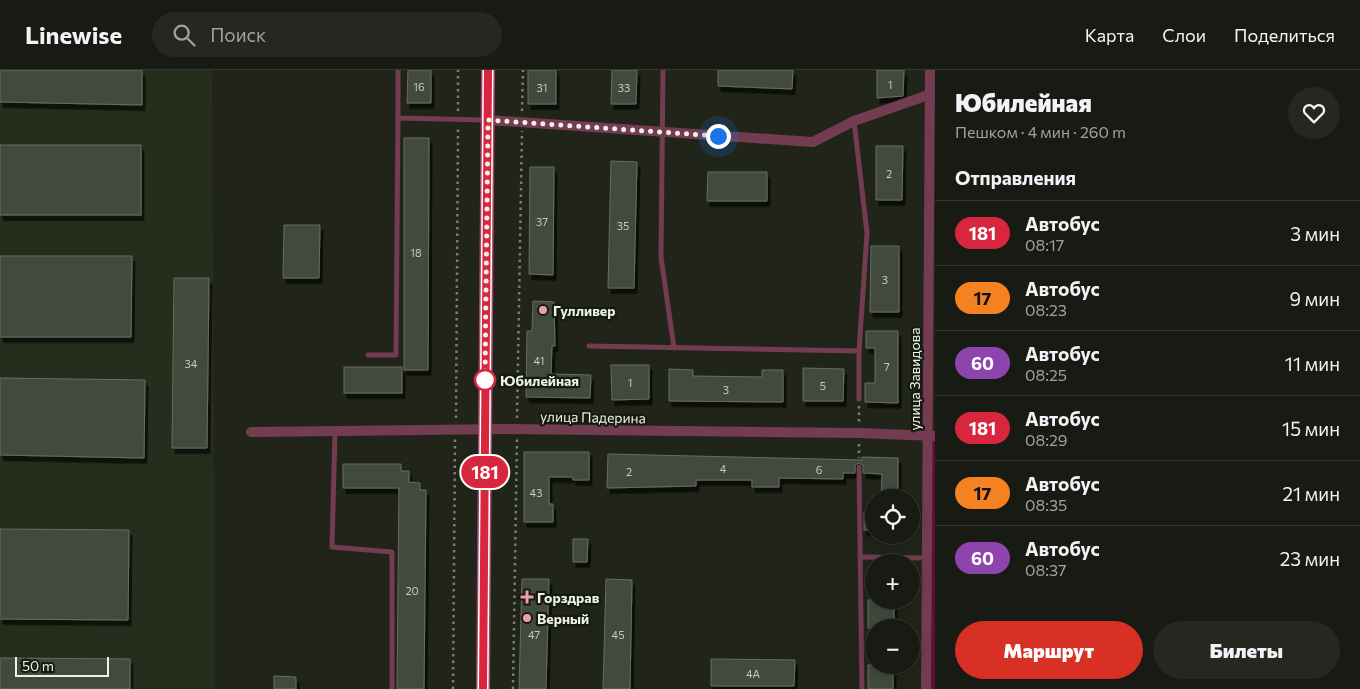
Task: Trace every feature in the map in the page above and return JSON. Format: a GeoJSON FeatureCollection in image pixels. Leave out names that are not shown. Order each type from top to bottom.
{"type":"FeatureCollection","features":[{"type":"Feature","properties":{"kind":"main road"},"geometry":{"type":"LineString","coordinates":[[483,689],[488,70]]}},
{"type":"Feature","properties":{"kind":"street","name":"улица Завидова"},"geometry":{"type":"LineString","coordinates":[[926,689],[927,558],[931,436],[932,94],[930,70]]}},
{"type":"Feature","properties":{"kind":"street"},"geometry":{"type":"LineString","coordinates":[[488,120],[814,142],[854,120],[932,94]]}},
{"type":"Feature","properties":{"kind":"street","name":"улица Падерина"},"geometry":{"type":"LineString","coordinates":[[251,432],[485,429],[931,436]]}},
{"type":"Feature","properties":{"kind":"lane"},"geometry":{"type":"LineString","coordinates":[[368,355],[396,355],[398,70]]}},
{"type":"Feature","properties":{"kind":"lane"},"geometry":{"type":"LineString","coordinates":[[663,70],[661,257],[674,348]]}},
{"type":"Feature","properties":{"kind":"lane"},"geometry":{"type":"LineString","coordinates":[[398,118],[488,120]]}},
{"type":"Feature","properties":{"kind":"lane"},"geometry":{"type":"LineString","coordinates":[[854,120],[867,233],[859,351],[859,399]]}},
{"type":"Feature","properties":{"kind":"lane"},"geometry":{"type":"LineString","coordinates":[[589,346],[859,351]]}},
{"type":"Feature","properties":{"kind":"lane"},"geometry":{"type":"LineString","coordinates":[[335,431],[332,547],[392,552],[392,689]]}},
{"type":"Feature","properties":{"kind":"lane"},"geometry":{"type":"LineString","coordinates":[[860,468],[862,689]]}},
{"type":"Feature","properties":{"kind":"lane"},"geometry":{"type":"LineString","coordinates":[[861,557],[927,558]]}},
{"type":"Feature","properties":{"kind":"path"},"geometry":{"type":"LineString","coordinates":[[454,689],[458,70]]}},
{"type":"Feature","properties":{"kind":"path"},"geometry":{"type":"LineString","coordinates":[[513,689],[522,70]]}},
{"type":"Feature","properties":{"kind":"shaded area"},"geometry":{"type":"Polygon","coordinates":[[[0,70],[212,70],[215,689],[0,689],[0,70]]]}},
{"type":"Feature","properties":{"kind":"shaded area"},"geometry":{"type":"Polygon","coordinates":[[[927,436],[935,437],[935,689],[926,689],[927,436]]]}},
{"type":"Feature","properties":{"kind":"building"},"geometry":{"type":"Polygon","coordinates":[[[0,70],[142,70],[142,105],[0,102],[0,70]]]}},
{"type":"Feature","properties":{"kind":"building"},"geometry":{"type":"Polygon","coordinates":[[[408,70],[431,70],[431,103],[407,103],[408,70]]]}},
{"type":"Feature","properties":{"kind":"building"},"geometry":{"type":"Polygon","coordinates":[[[528,70],[556,70],[556,104],[528,104],[528,70]]]}},
{"type":"Feature","properties":{"kind":"building"},"geometry":{"type":"Polygon","coordinates":[[[612,70],[637,70],[636,104],[611,104],[612,70]]]}},
{"type":"Feature","properties":{"kind":"building"},"geometry":{"type":"Polygon","coordinates":[[[718,70],[793,70],[792,89],[718,86],[718,70]]]}},
{"type":"Feature","properties":{"kind":"building"},"geometry":{"type":"Polygon","coordinates":[[[877,70],[904,70],[903,96],[877,98],[877,70]]]}},
{"type":"Feature","properties":{"kind":"building"},"geometry":{"type":"Polygon","coordinates":[[[404,138],[429,138],[428,370],[404,370],[404,138]]]}},
{"type":"Feature","properties":{"kind":"building"},"geometry":{"type":"Polygon","coordinates":[[[0,145],[141,145],[141,215],[0,215],[0,145]]]}},
{"type":"Feature","properties":{"kind":"building"},"geometry":{"type":"Polygon","coordinates":[[[876,146],[903,146],[902,200],[876,200],[876,146]]]}},
{"type":"Feature","properties":{"kind":"building"},"geometry":{"type":"Polygon","coordinates":[[[611,161],[637,162],[634,288],[608,288],[611,161]]]}},
{"type":"Feature","properties":{"kind":"building"},"geometry":{"type":"Polygon","coordinates":[[[530,167],[554,167],[553,275],[529,274],[530,167]]]}},
{"type":"Feature","properties":{"kind":"building"},"geometry":{"type":"Polygon","coordinates":[[[708,172],[767,172],[767,201],[707,201],[708,172]]]}},
{"type":"Feature","properties":{"kind":"building"},"geometry":{"type":"Polygon","coordinates":[[[284,225],[320,225],[319,278],[283,278],[284,225]]]}},
{"type":"Feature","properties":{"kind":"building"},"geometry":{"type":"Polygon","coordinates":[[[871,246],[899,246],[899,312],[870,312],[871,246]]]}},
{"type":"Feature","properties":{"kind":"building"},"geometry":{"type":"Polygon","coordinates":[[[0,256],[132,256],[131,337],[0,337],[0,256]]]}},
{"type":"Feature","properties":{"kind":"building"},"geometry":{"type":"Polygon","coordinates":[[[174,278],[209,278],[207,448],[172,448],[174,278]]]}},
{"type":"Feature","properties":{"kind":"building"},"geometry":{"type":"Polygon","coordinates":[[[533,301],[554,302],[555,346],[552,346],[551,374],[591,375],[590,398],[526,397],[527,331],[532,331],[533,301]]]}},
{"type":"Feature","properties":{"kind":"building"},"geometry":{"type":"Polygon","coordinates":[[[866,331],[898,331],[898,403],[865,402],[865,383],[875,383],[875,348],[866,348],[866,331]]]}},
{"type":"Feature","properties":{"kind":"building"},"geometry":{"type":"Polygon","coordinates":[[[611,365],[649,365],[649,399],[612,400],[611,365]]]}},
{"type":"Feature","properties":{"kind":"building"},"geometry":{"type":"Polygon","coordinates":[[[344,367],[402,367],[402,393],[344,393],[344,367]]]}},
{"type":"Feature","properties":{"kind":"building"},"geometry":{"type":"Polygon","coordinates":[[[803,368],[844,369],[843,401],[803,401],[803,368]]]}},
{"type":"Feature","properties":{"kind":"building"},"geometry":{"type":"Polygon","coordinates":[[[669,369],[693,370],[693,376],[762,377],[762,370],[783,370],[783,402],[669,401],[669,369]]]}},
{"type":"Feature","properties":{"kind":"building"},"geometry":{"type":"Polygon","coordinates":[[[0,378],[145,380],[144,458],[0,455],[0,378]]]}},
{"type":"Feature","properties":{"kind":"building"},"geometry":{"type":"Polygon","coordinates":[[[524,452],[589,452],[589,480],[573,480],[573,477],[549,477],[549,504],[553,504],[553,522],[524,522],[524,452]]]}},
{"type":"Feature","properties":{"kind":"building"},"geometry":{"type":"Polygon","coordinates":[[[608,454],[862,460],[862,457],[898,458],[898,489],[881,489],[882,474],[863,473],[863,465],[859,463],[855,465],[855,473],[843,473],[843,479],[779,478],[779,487],[752,487],[752,480],[696,480],[696,486],[607,488],[608,454]]]}},
{"type":"Feature","properties":{"kind":"building"},"geometry":{"type":"Polygon","coordinates":[[[343,464],[401,464],[401,471],[409,471],[409,482],[420,483],[420,490],[426,490],[424,689],[397,689],[399,488],[343,488],[343,464]]]}},
{"type":"Feature","properties":{"kind":"building"},"geometry":{"type":"Polygon","coordinates":[[[864,513],[865,513],[865,530],[864,513]]]}},
{"type":"Feature","properties":{"kind":"building"},"geometry":{"type":"Polygon","coordinates":[[[0,529],[129,530],[128,620],[0,619],[0,529]]]}},
{"type":"Feature","properties":{"kind":"building"},"geometry":{"type":"Polygon","coordinates":[[[573,539],[588,539],[587,562],[573,562],[573,539]]]}},
{"type":"Feature","properties":{"kind":"building"},"geometry":{"type":"Polygon","coordinates":[[[522,579],[549,579],[546,689],[519,689],[522,579]]]}},
{"type":"Feature","properties":{"kind":"building"},"geometry":{"type":"Polygon","coordinates":[[[606,579],[632,580],[630,689],[603,689],[606,579]]]}},
{"type":"Feature","properties":{"kind":"building"},"geometry":{"type":"Polygon","coordinates":[[[868,609],[894,609],[894,619],[868,619],[868,609]]]}},
{"type":"Feature","properties":{"kind":"building"},"geometry":{"type":"Polygon","coordinates":[[[0,658],[130,659],[130,689],[0,689],[0,658]]]}},
{"type":"Feature","properties":{"kind":"building"},"geometry":{"type":"Polygon","coordinates":[[[711,659],[795,660],[794,686],[711,686],[711,659]]]}},
{"type":"Feature","properties":{"kind":"building"},"geometry":{"type":"Polygon","coordinates":[[[868,674],[893,674],[893,689],[868,689],[868,674]]]}},
{"type":"Feature","properties":{"kind":"building"},"geometry":{"type":"Polygon","coordinates":[[[274,676],[296,677],[296,689],[274,689],[274,676]]]}},
{"type":"Feature","properties":{"kind":"bus line","name":"181"},"geometry":{"type":"LineString","coordinates":[[483,689],[488,70]]}},
{"type":"Feature","properties":{"kind":"place","name":"Гулливер"},"geometry":{"type":"Point","coordinates":[543,310]}},
{"type":"Feature","properties":{"kind":"place","name":"Юбилейная"},"geometry":{"type":"Point","coordinates":[485,380]}},
{"type":"Feature","properties":{"kind":"place","name":"Горздрав"},"geometry":{"type":"Point","coordinates":[527,597]}},
{"type":"Feature","properties":{"kind":"place","name":"Верный"},"geometry":{"type":"Point","coordinates":[527,618]}},
{"type":"Feature","properties":{"kind":"route"},"geometry":{"type":"LineString","coordinates":[[485,380],[488,120],[718,136]]}}]}
